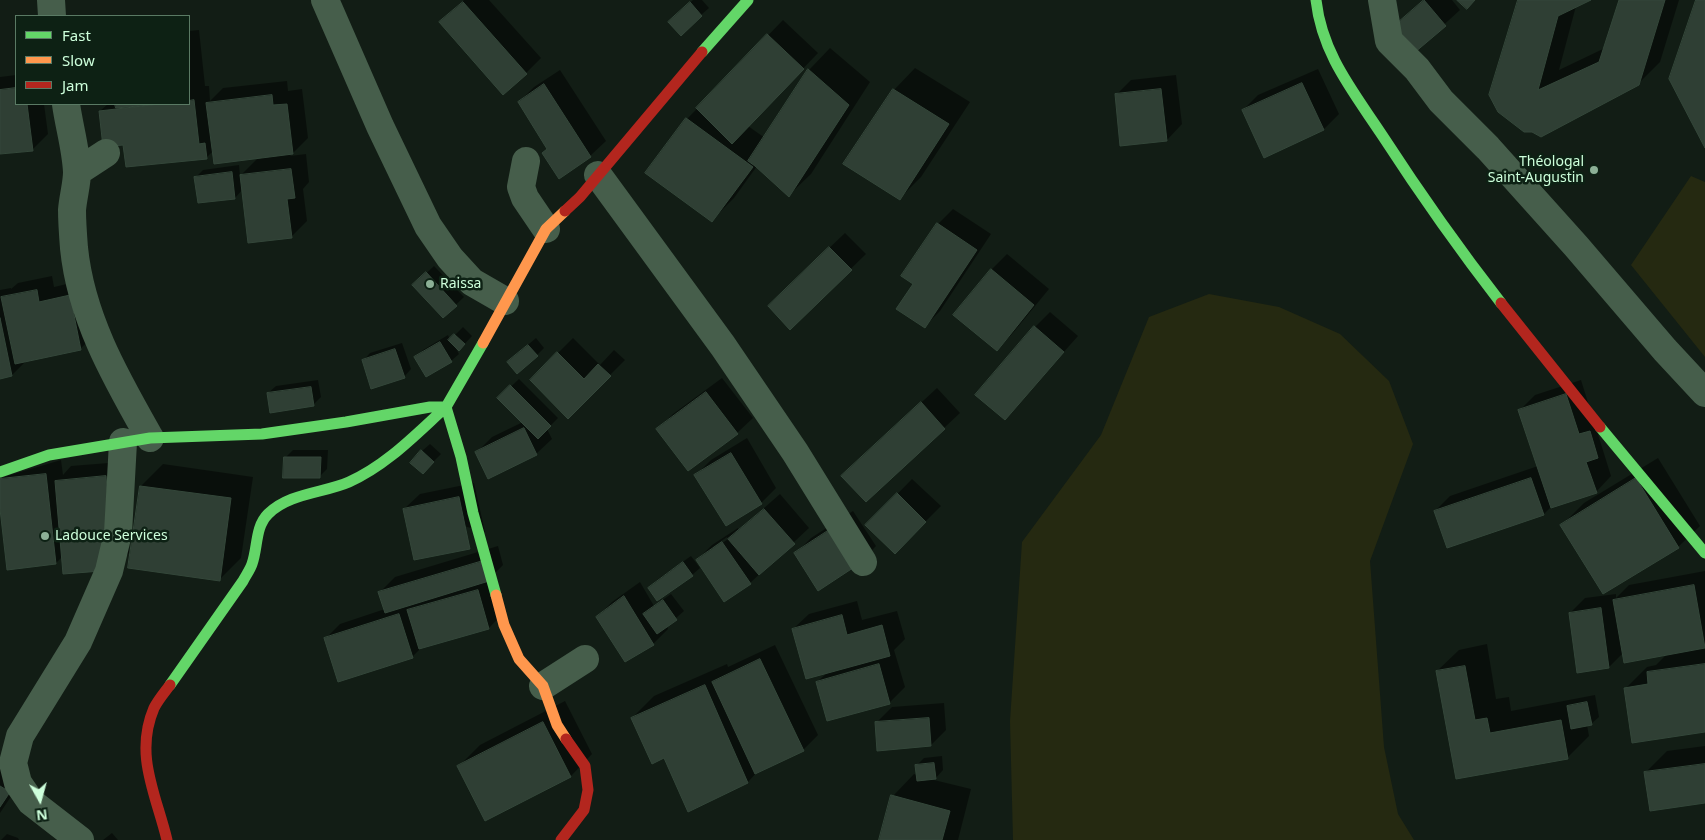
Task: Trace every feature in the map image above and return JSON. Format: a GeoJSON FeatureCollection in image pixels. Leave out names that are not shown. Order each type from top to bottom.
{"type":"FeatureCollection","features":[{"type":"Feature","properties":{"kind":"street"},"geometry":{"type":"LineString","coordinates":[[51,0],[52,15]]}},
{"type":"Feature","properties":{"kind":"street"},"geometry":{"type":"LineString","coordinates":[[324,0],[380,126],[428,226],[450,258],[472,282],[505,301]]}},
{"type":"Feature","properties":{"kind":"street"},"geometry":{"type":"LineString","coordinates":[[167,840],[149,772],[145,743],[148,726],[155,706],[247,573],[252,564],[257,535],[267,514],[281,504],[342,485],[381,464],[446,407],[546,229],[580,197],[671,87],[748,0]]}},
{"type":"Feature","properties":{"kind":"street"},"geometry":{"type":"LineString","coordinates":[[1316,0],[1322,36],[1334,63],[1430,208],[1591,418],[1705,553]]}},
{"type":"Feature","properties":{"kind":"street"},"geometry":{"type":"LineString","coordinates":[[1382,0],[1389,41],[1417,69],[1441,101],[1488,148],[1576,246],[1665,350],[1705,393]]}},
{"type":"Feature","properties":{"kind":"street"},"geometry":{"type":"LineString","coordinates":[[66,105],[77,172],[72,210],[74,249],[82,290],[93,327],[104,353],[150,438]]}},
{"type":"Feature","properties":{"kind":"street"},"geometry":{"type":"LineString","coordinates":[[77,172],[106,153]]}},
{"type":"Feature","properties":{"kind":"street"},"geometry":{"type":"LineString","coordinates":[[526,161],[521,187],[525,198],[546,229]]}},
{"type":"Feature","properties":{"kind":"street"},"geometry":{"type":"LineString","coordinates":[[598,175],[723,346],[796,452],[864,562]]}},
{"type":"Feature","properties":{"kind":"street"},"geometry":{"type":"LineString","coordinates":[[0,472],[49,455],[150,438],[262,434],[430,407],[446,407]]}},
{"type":"Feature","properties":{"kind":"street"},"geometry":{"type":"LineString","coordinates":[[446,407],[461,457],[473,513],[504,625],[519,659],[543,686],[557,725],[584,766],[588,790],[584,810],[561,840]]}},
{"type":"Feature","properties":{"kind":"street"},"geometry":{"type":"LineString","coordinates":[[80,840],[31,802],[18,783],[13,764],[20,736],[78,642],[109,571],[118,533],[123,442]]}},
{"type":"Feature","properties":{"kind":"street"},"geometry":{"type":"LineString","coordinates":[[543,686],[585,659]]}},
{"type":"Feature","properties":{"kind":"green space"},"geometry":{"type":"Polygon","coordinates":[[[1691,176],[1705,182],[1705,357],[1631,265],[1691,176]]]}},
{"type":"Feature","properties":{"kind":"green space"},"geometry":{"type":"Polygon","coordinates":[[[1209,294],[1279,307],[1340,334],[1389,381],[1413,444],[1370,561],[1384,747],[1398,814],[1414,840],[1013,840],[1010,721],[1022,542],[1101,435],[1149,317],[1209,294]]]}},
{"type":"Feature","properties":{"kind":"building"},"geometry":{"type":"Polygon","coordinates":[[[1424,0],[1446,26],[1414,53],[1393,27],[1424,0]]]}},
{"type":"Feature","properties":{"kind":"building"},"geometry":{"type":"Polygon","coordinates":[[[1457,0],[1475,0],[1467,9],[1457,0]]]}},
{"type":"Feature","properties":{"kind":"building"},"geometry":{"type":"Polygon","coordinates":[[[1518,0],[1591,0],[1558,16],[1538,90],[1599,62],[1619,0],[1665,0],[1639,85],[1541,137],[1532,132],[1524,132],[1498,112],[1489,95],[1518,0]]]}},
{"type":"Feature","properties":{"kind":"building"},"geometry":{"type":"Polygon","coordinates":[[[1696,0],[1705,0],[1705,148],[1669,79],[1696,0]]]}},
{"type":"Feature","properties":{"kind":"building"},"geometry":{"type":"Polygon","coordinates":[[[463,2],[527,74],[503,95],[439,22],[463,2]]]}},
{"type":"Feature","properties":{"kind":"building"},"geometry":{"type":"Polygon","coordinates":[[[690,2],[702,16],[681,36],[668,22],[690,2]]]}},
{"type":"Feature","properties":{"kind":"building"},"geometry":{"type":"Polygon","coordinates":[[[767,34],[804,69],[732,144],[696,108],[767,34]]]}},
{"type":"Feature","properties":{"kind":"building"},"geometry":{"type":"Polygon","coordinates":[[[808,69],[849,105],[789,197],[748,161],[808,69]]]}},
{"type":"Feature","properties":{"kind":"building"},"geometry":{"type":"Polygon","coordinates":[[[1302,83],[1324,130],[1264,158],[1242,110],[1302,83]]]}},
{"type":"Feature","properties":{"kind":"building"},"geometry":{"type":"Polygon","coordinates":[[[544,84],[591,157],[559,179],[542,153],[547,149],[518,102],[544,84]]]}},
{"type":"Feature","properties":{"kind":"building"},"geometry":{"type":"Polygon","coordinates":[[[15,88],[15,105],[27,105],[33,151],[0,154],[0,90],[15,88]]]}},
{"type":"Feature","properties":{"kind":"building"},"geometry":{"type":"Polygon","coordinates":[[[893,89],[949,124],[900,200],[843,164],[893,89]]]}},
{"type":"Feature","properties":{"kind":"building"},"geometry":{"type":"Polygon","coordinates":[[[1161,89],[1167,141],[1120,146],[1115,94],[1161,89]]]}},
{"type":"Feature","properties":{"kind":"building"},"geometry":{"type":"Polygon","coordinates":[[[272,95],[273,105],[287,104],[293,154],[214,164],[206,103],[272,95]]]}},
{"type":"Feature","properties":{"kind":"building"},"geometry":{"type":"Polygon","coordinates":[[[194,100],[199,144],[205,143],[207,159],[126,167],[123,145],[103,147],[99,111],[151,105],[190,105],[190,101],[194,100]]]}},
{"type":"Feature","properties":{"kind":"building"},"geometry":{"type":"Polygon","coordinates":[[[115,105],[149,105],[116,108],[115,105]]]}},
{"type":"Feature","properties":{"kind":"building"},"geometry":{"type":"Polygon","coordinates":[[[686,118],[753,167],[712,222],[645,173],[686,118]]]}},
{"type":"Feature","properties":{"kind":"building"},"geometry":{"type":"Polygon","coordinates":[[[291,169],[295,198],[287,199],[292,238],[248,243],[240,175],[291,169]]]}},
{"type":"Feature","properties":{"kind":"building"},"geometry":{"type":"Polygon","coordinates":[[[232,172],[235,199],[198,203],[194,177],[232,172]]]}},
{"type":"Feature","properties":{"kind":"building"},"geometry":{"type":"Polygon","coordinates":[[[937,223],[977,250],[925,328],[896,309],[913,284],[901,276],[937,223]]]}},
{"type":"Feature","properties":{"kind":"building"},"geometry":{"type":"Polygon","coordinates":[[[829,247],[852,270],[790,330],[768,306],[829,247]]]}},
{"type":"Feature","properties":{"kind":"building"},"geometry":{"type":"Polygon","coordinates":[[[991,269],[1034,305],[997,351],[953,315],[991,269]]]}},
{"type":"Feature","properties":{"kind":"building"},"geometry":{"type":"Polygon","coordinates":[[[426,272],[457,306],[443,318],[412,285],[426,272]]]}},
{"type":"Feature","properties":{"kind":"building"},"geometry":{"type":"Polygon","coordinates":[[[37,290],[39,302],[70,295],[81,350],[15,364],[1,297],[37,290]]]}},
{"type":"Feature","properties":{"kind":"building"},"geometry":{"type":"Polygon","coordinates":[[[0,318],[12,376],[0,379],[0,318]]]}},
{"type":"Feature","properties":{"kind":"building"},"geometry":{"type":"Polygon","coordinates":[[[1034,326],[1064,352],[1005,420],[975,395],[1034,326]]]}},
{"type":"Feature","properties":{"kind":"building"},"geometry":{"type":"Polygon","coordinates":[[[454,334],[465,344],[459,351],[448,340],[454,334]]]}},
{"type":"Feature","properties":{"kind":"building"},"geometry":{"type":"Polygon","coordinates":[[[440,342],[452,362],[426,377],[414,357],[440,342]]]}},
{"type":"Feature","properties":{"kind":"building"},"geometry":{"type":"Polygon","coordinates":[[[528,345],[538,356],[517,374],[507,362],[528,345]]]}},
{"type":"Feature","properties":{"kind":"building"},"geometry":{"type":"Polygon","coordinates":[[[395,349],[405,378],[371,389],[362,360],[395,349]]]}},
{"type":"Feature","properties":{"kind":"building"},"geometry":{"type":"Polygon","coordinates":[[[557,352],[584,379],[598,364],[611,376],[568,419],[530,380],[557,352]]]}},
{"type":"Feature","properties":{"kind":"building"},"geometry":{"type":"Polygon","coordinates":[[[510,385],[551,426],[538,439],[497,398],[510,385]]]}},
{"type":"Feature","properties":{"kind":"building"},"geometry":{"type":"Polygon","coordinates":[[[311,387],[314,406],[270,413],[267,393],[311,387]]]}},
{"type":"Feature","properties":{"kind":"building"},"geometry":{"type":"Polygon","coordinates":[[[706,392],[738,434],[688,471],[656,429],[706,392]]]}},
{"type":"Feature","properties":{"kind":"building"},"geometry":{"type":"Polygon","coordinates":[[[1566,394],[1579,434],[1590,431],[1598,458],[1586,462],[1597,493],[1551,508],[1518,410],[1566,394]]]}},
{"type":"Feature","properties":{"kind":"building"},"geometry":{"type":"Polygon","coordinates":[[[921,402],[945,429],[866,502],[841,476],[921,402]]]}},
{"type":"Feature","properties":{"kind":"building"},"geometry":{"type":"Polygon","coordinates":[[[524,428],[537,455],[488,479],[475,452],[524,428]]]}},
{"type":"Feature","properties":{"kind":"building"},"geometry":{"type":"Polygon","coordinates":[[[421,450],[434,462],[423,474],[410,463],[421,450]]]}},
{"type":"Feature","properties":{"kind":"building"},"geometry":{"type":"Polygon","coordinates":[[[731,453],[762,504],[726,526],[694,475],[731,453]]]}},
{"type":"Feature","properties":{"kind":"building"},"geometry":{"type":"Polygon","coordinates":[[[284,457],[321,457],[320,478],[283,478],[284,457]]]}},
{"type":"Feature","properties":{"kind":"building"},"geometry":{"type":"Polygon","coordinates":[[[46,474],[56,564],[7,570],[0,509],[0,479],[46,474]]]}},
{"type":"Feature","properties":{"kind":"building"},"geometry":{"type":"Polygon","coordinates":[[[106,476],[114,570],[63,574],[55,481],[106,476]]]}},
{"type":"Feature","properties":{"kind":"building"},"geometry":{"type":"Polygon","coordinates":[[[1531,478],[1544,515],[1447,548],[1434,511],[1531,478]]]}},
{"type":"Feature","properties":{"kind":"building"},"geometry":{"type":"Polygon","coordinates":[[[1636,478],[1679,548],[1603,594],[1560,525],[1636,478]]]}},
{"type":"Feature","properties":{"kind":"building"},"geometry":{"type":"Polygon","coordinates":[[[140,486],[231,498],[220,581],[128,568],[140,486]]]}},
{"type":"Feature","properties":{"kind":"building"},"geometry":{"type":"Polygon","coordinates":[[[897,493],[926,522],[895,554],[865,525],[897,493]]]}},
{"type":"Feature","properties":{"kind":"building"},"geometry":{"type":"Polygon","coordinates":[[[459,497],[470,549],[414,560],[403,509],[459,497]]]}},
{"type":"Feature","properties":{"kind":"building"},"geometry":{"type":"Polygon","coordinates":[[[764,509],[795,544],[759,575],[728,539],[764,509]]]}},
{"type":"Feature","properties":{"kind":"building"},"geometry":{"type":"Polygon","coordinates":[[[837,525],[862,562],[818,591],[794,553],[837,525]]]}},
{"type":"Feature","properties":{"kind":"building"},"geometry":{"type":"Polygon","coordinates":[[[722,542],[751,584],[724,602],[696,560],[722,542]]]}},
{"type":"Feature","properties":{"kind":"building"},"geometry":{"type":"Polygon","coordinates":[[[483,561],[489,581],[385,613],[378,592],[483,561]]]}},
{"type":"Feature","properties":{"kind":"building"},"geometry":{"type":"Polygon","coordinates":[[[683,562],[693,576],[657,601],[648,588],[683,562]]]}},
{"type":"Feature","properties":{"kind":"building"},"geometry":{"type":"Polygon","coordinates":[[[1694,585],[1705,648],[1624,663],[1613,600],[1694,585]]]}},
{"type":"Feature","properties":{"kind":"building"},"geometry":{"type":"Polygon","coordinates":[[[478,590],[489,629],[419,649],[407,610],[478,590]]]}},
{"type":"Feature","properties":{"kind":"building"},"geometry":{"type":"Polygon","coordinates":[[[624,596],[654,645],[625,662],[596,617],[624,596]]]}},
{"type":"Feature","properties":{"kind":"building"},"geometry":{"type":"Polygon","coordinates":[[[663,600],[677,620],[657,634],[643,614],[663,600]]]}},
{"type":"Feature","properties":{"kind":"building"},"geometry":{"type":"Polygon","coordinates":[[[1601,608],[1609,668],[1577,673],[1569,613],[1601,608]]]}},
{"type":"Feature","properties":{"kind":"building"},"geometry":{"type":"Polygon","coordinates":[[[399,614],[413,658],[338,682],[324,638],[399,614]]]}},
{"type":"Feature","properties":{"kind":"building"},"geometry":{"type":"Polygon","coordinates":[[[842,615],[847,635],[882,625],[890,656],[806,679],[792,629],[842,615]]]}},
{"type":"Feature","properties":{"kind":"building"},"geometry":{"type":"Polygon","coordinates":[[[760,659],[804,751],[755,774],[712,682],[760,659]]]}},
{"type":"Feature","properties":{"kind":"building"},"geometry":{"type":"Polygon","coordinates":[[[879,664],[890,704],[827,721],[816,682],[879,664]]]}},
{"type":"Feature","properties":{"kind":"building"},"geometry":{"type":"Polygon","coordinates":[[[1705,664],[1705,732],[1632,743],[1624,688],[1648,684],[1647,672],[1705,664]]]}},
{"type":"Feature","properties":{"kind":"building"},"geometry":{"type":"Polygon","coordinates":[[[1465,666],[1475,720],[1487,718],[1490,733],[1561,720],[1568,759],[1456,779],[1436,671],[1465,666]]]}},
{"type":"Feature","properties":{"kind":"building"},"geometry":{"type":"Polygon","coordinates":[[[705,685],[748,783],[688,812],[664,758],[652,764],[631,718],[705,685]]]}},
{"type":"Feature","properties":{"kind":"building"},"geometry":{"type":"Polygon","coordinates":[[[1587,702],[1592,725],[1571,729],[1567,706],[1587,702]]]}},
{"type":"Feature","properties":{"kind":"building"},"geometry":{"type":"Polygon","coordinates":[[[929,718],[931,746],[877,751],[875,722],[929,718]]]}},
{"type":"Feature","properties":{"kind":"building"},"geometry":{"type":"Polygon","coordinates":[[[543,722],[571,777],[485,821],[457,766],[543,722]]]}},
{"type":"Feature","properties":{"kind":"building"},"geometry":{"type":"Polygon","coordinates":[[[934,763],[936,779],[917,781],[915,765],[934,763]]]}},
{"type":"Feature","properties":{"kind":"building"},"geometry":{"type":"Polygon","coordinates":[[[1705,764],[1705,803],[1650,811],[1644,772],[1705,764]]]}},
{"type":"Feature","properties":{"kind":"building"},"geometry":{"type":"Polygon","coordinates":[[[0,786],[10,792],[0,807],[0,786]]]}},
{"type":"Feature","properties":{"kind":"building"},"geometry":{"type":"Polygon","coordinates":[[[891,795],[950,811],[942,840],[879,840],[891,795]]]}},
{"type":"Feature","properties":{"kind":"traffic: fast"},"geometry":{"type":"LineString","coordinates":[[702,52],[748,0]]}},
{"type":"Feature","properties":{"kind":"traffic: fast"},"geometry":{"type":"LineString","coordinates":[[1316,0],[1319,20],[1325,38],[1340,71],[1410,178],[1501,303]]}},
{"type":"Feature","properties":{"kind":"traffic: fast"},"geometry":{"type":"LineString","coordinates":[[0,472],[49,455],[150,438],[262,434],[430,407],[446,407],[483,343]]}},
{"type":"Feature","properties":{"kind":"traffic: fast"},"geometry":{"type":"LineString","coordinates":[[170,685],[243,581],[254,558],[261,525],[268,514],[286,502],[307,494],[339,486],[363,475],[401,448],[446,407],[461,457],[473,513],[496,595]]}},
{"type":"Feature","properties":{"kind":"traffic: fast"},"geometry":{"type":"LineString","coordinates":[[1600,427],[1705,553]]}},
{"type":"Feature","properties":{"kind":"traffic: slow"},"geometry":{"type":"LineString","coordinates":[[483,343],[546,229],[565,211]]}},
{"type":"Feature","properties":{"kind":"traffic: slow"},"geometry":{"type":"LineString","coordinates":[[496,595],[504,625],[519,659],[543,686],[557,725],[566,739]]}},
{"type":"Feature","properties":{"kind":"traffic: jam"},"geometry":{"type":"LineString","coordinates":[[565,211],[580,197],[702,52]]}},
{"type":"Feature","properties":{"kind":"traffic: jam"},"geometry":{"type":"LineString","coordinates":[[1501,303],[1600,427]]}},
{"type":"Feature","properties":{"kind":"traffic: jam"},"geometry":{"type":"LineString","coordinates":[[167,840],[149,774],[146,742],[148,725],[154,708],[170,685]]}},
{"type":"Feature","properties":{"kind":"traffic: jam"},"geometry":{"type":"LineString","coordinates":[[561,840],[584,810],[588,790],[585,766],[566,739]]}},
{"type":"Feature","properties":{"kind":"place","name":"Théologal Saint-Augustin"},"geometry":{"type":"Point","coordinates":[1594,170]}},
{"type":"Feature","properties":{"kind":"place","name":"Raissa"},"geometry":{"type":"Point","coordinates":[430,284]}},
{"type":"Feature","properties":{"kind":"place","name":"Ladouce Services"},"geometry":{"type":"Point","coordinates":[45,536]}}]}
